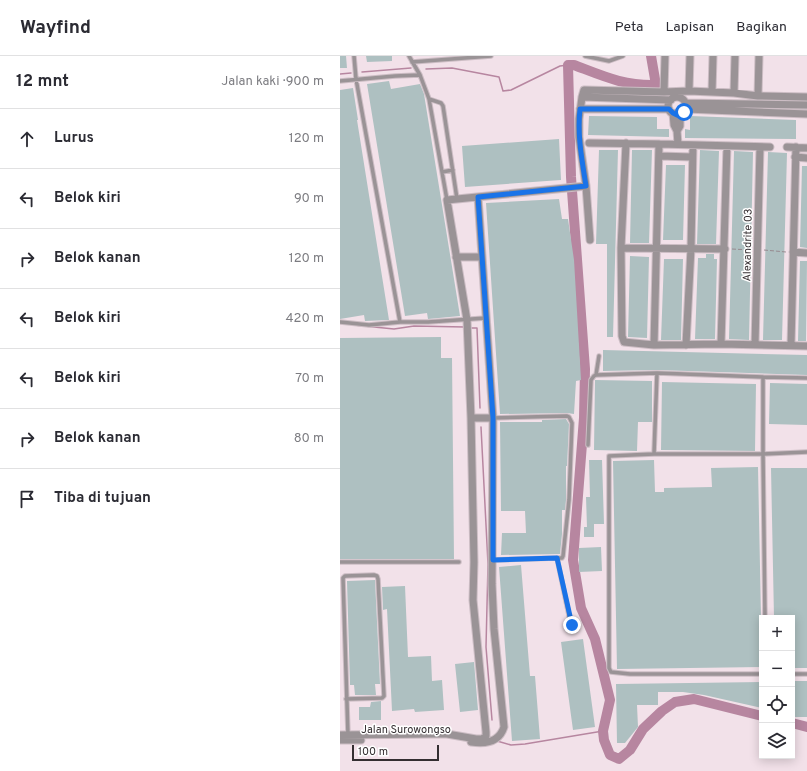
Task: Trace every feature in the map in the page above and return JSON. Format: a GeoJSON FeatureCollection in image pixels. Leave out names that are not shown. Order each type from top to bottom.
{"type":"FeatureCollection","features":[{"type":"Feature","properties":{"kind":"street"},"geometry":{"type":"LineString","coordinates":[[664,92],[665,56]]}},
{"type":"Feature","properties":{"kind":"street"},"geometry":{"type":"LineString","coordinates":[[689,91],[690,56]]}},
{"type":"Feature","properties":{"kind":"street"},"geometry":{"type":"LineString","coordinates":[[712,92],[713,56]]}},
{"type":"Feature","properties":{"kind":"street"},"geometry":{"type":"LineString","coordinates":[[734,93],[735,56]]}},
{"type":"Feature","properties":{"kind":"street"},"geometry":{"type":"LineString","coordinates":[[758,96],[759,56]]}},
{"type":"Feature","properties":{"kind":"street"},"geometry":{"type":"LineString","coordinates":[[590,240],[582,186],[579,125],[580,109],[584,90],[664,92],[689,91],[734,93],[758,96],[807,97]]}},
{"type":"Feature","properties":{"kind":"street"},"geometry":{"type":"LineString","coordinates":[[582,97],[671,100],[679,97],[684,100],[679,110],[680,126],[677,131],[678,144]]}},
{"type":"Feature","properties":{"kind":"street"},"geometry":{"type":"LineString","coordinates":[[671,100],[669,104],[679,110],[807,105]]}},
{"type":"Feature","properties":{"kind":"street"},"geometry":{"type":"LineString","coordinates":[[580,109],[807,114]]}},
{"type":"Feature","properties":{"kind":"street"},"geometry":{"type":"LineString","coordinates":[[589,143],[770,147]]}},
{"type":"Feature","properties":{"kind":"street"},"geometry":{"type":"LineString","coordinates":[[626,143],[622,248],[622,340],[626,342],[654,345],[721,344],[807,346]]}},
{"type":"Feature","properties":{"kind":"street"},"geometry":{"type":"LineString","coordinates":[[654,345],[660,144]]}},
{"type":"Feature","properties":{"kind":"street"},"geometry":{"type":"LineString","coordinates":[[686,345],[691,248],[692,145]]}},
{"type":"Feature","properties":{"kind":"street"},"geometry":{"type":"LineString","coordinates":[[721,344],[727,146]]}},
{"type":"Feature","properties":{"kind":"street","name":"Alexandrite 03"},"geometry":{"type":"LineString","coordinates":[[755,345],[760,146]]}},
{"type":"Feature","properties":{"kind":"street"},"geometry":{"type":"LineString","coordinates":[[787,147],[807,148]]}},
{"type":"Feature","properties":{"kind":"street"},"geometry":{"type":"LineString","coordinates":[[791,345],[796,147]]}},
{"type":"Feature","properties":{"kind":"street"},"geometry":{"type":"LineString","coordinates":[[659,156],[692,157]]}},
{"type":"Feature","properties":{"kind":"street"},"geometry":{"type":"LineString","coordinates":[[795,157],[807,158]]}},
{"type":"Feature","properties":{"kind":"street"},"geometry":{"type":"LineString","coordinates":[[490,418],[473,418],[467,322],[447,200],[582,186]]}},
{"type":"Feature","properties":{"kind":"street"},"geometry":{"type":"LineString","coordinates":[[478,197],[486,318],[493,560]]}},
{"type":"Feature","properties":{"kind":"street"},"geometry":{"type":"LineString","coordinates":[[622,248],[725,249]]}},
{"type":"Feature","properties":{"kind":"street"},"geometry":{"type":"LineString","coordinates":[[793,252],[807,253]]}},
{"type":"Feature","properties":{"kind":"street"},"geometry":{"type":"LineString","coordinates":[[456,257],[482,257]]}},
{"type":"Feature","properties":{"kind":"street","name":"Jalan Surowongso"},"geometry":{"type":"LineString","coordinates":[[340,740],[348,738],[431,734],[446,734],[476,739],[486,736],[473,600],[473,418]]}},
{"type":"Feature","properties":{"kind":"street","name":"Jalan Surowongso"},"geometry":{"type":"LineString","coordinates":[[340,735],[348,738],[437,738],[487,744],[502,732],[504,727],[494,629],[492,584],[493,560]]}},
{"type":"Feature","properties":{"kind":"lane"},"geometry":{"type":"LineString","coordinates":[[354,56],[356,79],[400,322]]}},
{"type":"Feature","properties":{"kind":"lane"},"geometry":{"type":"LineString","coordinates":[[409,56],[420,75],[429,99],[447,200]]}},
{"type":"Feature","properties":{"kind":"lane"},"geometry":{"type":"LineString","coordinates":[[412,62],[491,56]]}},
{"type":"Feature","properties":{"kind":"lane"},"geometry":{"type":"LineString","coordinates":[[585,56],[609,61],[623,56]]}},
{"type":"Feature","properties":{"kind":"lane"},"geometry":{"type":"LineString","coordinates":[[340,81],[420,75]]}},
{"type":"Feature","properties":{"kind":"lane"},"geometry":{"type":"LineString","coordinates":[[429,99],[441,103],[443,106],[454,170],[457,199]]}},
{"type":"Feature","properties":{"kind":"lane"},"geometry":{"type":"LineString","coordinates":[[442,172],[454,170]]}},
{"type":"Feature","properties":{"kind":"lane"},"geometry":{"type":"LineString","coordinates":[[340,322],[369,325],[400,322],[467,322],[486,318]]}},
{"type":"Feature","properties":{"kind":"lane"},"geometry":{"type":"LineString","coordinates":[[588,445],[591,380],[596,375],[599,356]]}},
{"type":"Feature","properties":{"kind":"lane"},"geometry":{"type":"LineString","coordinates":[[596,375],[657,373],[807,378]]}},
{"type":"Feature","properties":{"kind":"lane"},"geometry":{"type":"LineString","coordinates":[[654,454],[657,373]]}},
{"type":"Feature","properties":{"kind":"lane"},"geometry":{"type":"LineString","coordinates":[[763,377],[765,615]]}},
{"type":"Feature","properties":{"kind":"lane"},"geometry":{"type":"LineString","coordinates":[[490,418],[567,416],[572,423],[569,500],[562,558],[493,560]]}},
{"type":"Feature","properties":{"kind":"lane"},"geometry":{"type":"LineString","coordinates":[[759,674],[630,674],[611,672],[609,668],[608,458],[610,456],[654,454],[763,454],[807,452]]}},
{"type":"Feature","properties":{"kind":"lane"},"geometry":{"type":"LineString","coordinates":[[557,558],[572,625]]}},
{"type":"Feature","properties":{"kind":"lane"},"geometry":{"type":"LineString","coordinates":[[340,562],[458,562]]}},
{"type":"Feature","properties":{"kind":"lane"},"geometry":{"type":"LineString","coordinates":[[346,699],[382,698],[384,696],[378,579],[377,576],[374,575],[345,576],[343,578],[346,699],[348,738]]}},
{"type":"Feature","properties":{"kind":"lane"},"geometry":{"type":"LineString","coordinates":[[795,674],[807,674]]}},
{"type":"Feature","properties":{"kind":"building"},"geometry":{"type":"Polygon","coordinates":[[[340,56],[346,56],[347,68],[340,68],[340,56]]]}},
{"type":"Feature","properties":{"kind":"building"},"geometry":{"type":"Polygon","coordinates":[[[366,56],[392,56],[392,61],[367,62],[366,56]]]}},
{"type":"Feature","properties":{"kind":"building"},"geometry":{"type":"Polygon","coordinates":[[[389,81],[391,89],[420,84],[424,94],[460,316],[428,319],[427,313],[405,316],[367,84],[389,81]]]}},
{"type":"Feature","properties":{"kind":"building"},"geometry":{"type":"Polygon","coordinates":[[[353,88],[389,320],[365,321],[364,315],[340,319],[340,90],[353,88]]]}},
{"type":"Feature","properties":{"kind":"building"},"geometry":{"type":"Polygon","coordinates":[[[589,116],[657,117],[657,129],[669,129],[669,137],[588,135],[589,116]]]}},
{"type":"Feature","properties":{"kind":"building"},"geometry":{"type":"Polygon","coordinates":[[[690,116],[796,120],[796,139],[685,138],[685,129],[690,130],[690,116]]]}},
{"type":"Feature","properties":{"kind":"building"},"geometry":{"type":"Polygon","coordinates":[[[559,139],[561,180],[465,187],[462,146],[559,139]]]}},
{"type":"Feature","properties":{"kind":"building"},"geometry":{"type":"Polygon","coordinates":[[[599,150],[618,150],[613,337],[607,337],[607,244],[596,244],[599,150]]]}},
{"type":"Feature","properties":{"kind":"building"},"geometry":{"type":"Polygon","coordinates":[[[632,150],[652,150],[649,243],[630,243],[632,150]]]}},
{"type":"Feature","properties":{"kind":"building"},"geometry":{"type":"Polygon","coordinates":[[[700,150],[719,151],[716,244],[697,244],[700,150]]]}},
{"type":"Feature","properties":{"kind":"building"},"geometry":{"type":"Polygon","coordinates":[[[734,151],[753,152],[749,340],[729,339],[734,151]]]}},
{"type":"Feature","properties":{"kind":"building"},"geometry":{"type":"Polygon","coordinates":[[[768,152],[787,153],[782,340],[763,340],[768,152]]]}},
{"type":"Feature","properties":{"kind":"building"},"geometry":{"type":"Polygon","coordinates":[[[666,165],[685,165],[683,240],[663,240],[666,165]]]}},
{"type":"Feature","properties":{"kind":"building"},"geometry":{"type":"Polygon","coordinates":[[[802,166],[807,166],[807,248],[800,247],[802,166]]]}},
{"type":"Feature","properties":{"kind":"building"},"geometry":{"type":"Polygon","coordinates":[[[559,199],[562,219],[568,219],[574,260],[581,380],[576,381],[574,414],[500,414],[486,203],[559,199]]]}},
{"type":"Feature","properties":{"kind":"building"},"geometry":{"type":"Polygon","coordinates":[[[706,254],[714,254],[714,259],[717,259],[715,339],[695,339],[698,258],[706,258],[706,254]]]}},
{"type":"Feature","properties":{"kind":"building"},"geometry":{"type":"Polygon","coordinates":[[[630,256],[649,257],[647,338],[628,337],[630,256]]]}},
{"type":"Feature","properties":{"kind":"building"},"geometry":{"type":"Polygon","coordinates":[[[664,259],[683,259],[681,340],[661,340],[664,259]]]}},
{"type":"Feature","properties":{"kind":"building"},"geometry":{"type":"Polygon","coordinates":[[[800,261],[807,261],[806,341],[798,341],[800,261]]]}},
{"type":"Feature","properties":{"kind":"building"},"geometry":{"type":"Polygon","coordinates":[[[441,337],[441,358],[452,358],[454,559],[340,559],[340,338],[441,337]]]}},
{"type":"Feature","properties":{"kind":"building"},"geometry":{"type":"Polygon","coordinates":[[[603,350],[807,355],[807,375],[657,370],[603,371],[603,350]]]}},
{"type":"Feature","properties":{"kind":"building"},"geometry":{"type":"Polygon","coordinates":[[[595,380],[652,381],[652,422],[638,422],[637,451],[594,450],[595,380]]]}},
{"type":"Feature","properties":{"kind":"building"},"geometry":{"type":"Polygon","coordinates":[[[662,382],[756,384],[755,451],[661,450],[662,382]]]}},
{"type":"Feature","properties":{"kind":"building"},"geometry":{"type":"Polygon","coordinates":[[[770,383],[807,384],[807,425],[769,424],[770,383]]]}},
{"type":"Feature","properties":{"kind":"building"},"geometry":{"type":"Polygon","coordinates":[[[566,419],[569,424],[566,466],[566,500],[565,510],[562,510],[560,554],[501,555],[502,533],[526,533],[525,511],[501,511],[500,422],[542,422],[542,420],[566,419]]]}},
{"type":"Feature","properties":{"kind":"building"},"geometry":{"type":"Polygon","coordinates":[[[589,460],[602,460],[604,524],[594,524],[594,537],[584,537],[584,527],[587,527],[586,497],[590,497],[589,460]]]}},
{"type":"Feature","properties":{"kind":"building"},"geometry":{"type":"Polygon","coordinates":[[[654,460],[655,492],[664,492],[664,488],[712,487],[711,468],[758,467],[761,615],[759,615],[759,667],[617,669],[613,461],[654,460]]]}},
{"type":"Feature","properties":{"kind":"building"},"geometry":{"type":"Polygon","coordinates":[[[771,468],[807,468],[807,668],[795,668],[795,615],[774,615],[771,468]]]}},
{"type":"Feature","properties":{"kind":"building"},"geometry":{"type":"Polygon","coordinates":[[[601,547],[602,571],[579,572],[579,548],[601,547]]]}},
{"type":"Feature","properties":{"kind":"building"},"geometry":{"type":"Polygon","coordinates":[[[521,565],[530,676],[535,676],[540,739],[512,741],[499,567],[521,565]]]}},
{"type":"Feature","properties":{"kind":"building"},"geometry":{"type":"Polygon","coordinates":[[[375,580],[380,684],[375,684],[376,695],[355,695],[354,685],[350,685],[347,581],[375,580]]]}},
{"type":"Feature","properties":{"kind":"building"},"geometry":{"type":"Polygon","coordinates":[[[405,586],[408,657],[431,656],[432,681],[442,680],[444,710],[415,712],[414,709],[392,711],[387,609],[383,610],[382,587],[405,586]]]}},
{"type":"Feature","properties":{"kind":"building"},"geometry":{"type":"Polygon","coordinates":[[[583,639],[595,727],[573,730],[561,642],[583,639]]]}},
{"type":"Feature","properties":{"kind":"building"},"geometry":{"type":"Polygon","coordinates":[[[474,662],[478,710],[460,712],[455,664],[474,662]]]}},
{"type":"Feature","properties":{"kind":"building"},"geometry":{"type":"Polygon","coordinates":[[[795,681],[807,681],[807,717],[795,717],[795,681]]]}},
{"type":"Feature","properties":{"kind":"building"},"geometry":{"type":"Polygon","coordinates":[[[759,682],[759,707],[704,695],[683,692],[658,692],[658,705],[637,705],[638,727],[625,743],[617,743],[616,684],[759,682]]]}},
{"type":"Feature","properties":{"kind":"building"},"geometry":{"type":"Polygon","coordinates":[[[381,701],[381,720],[359,720],[359,707],[370,707],[371,702],[381,701]]]}},
{"type":"Feature","properties":{"kind":"waterway"},"geometry":{"type":"LineString","coordinates":[[651,56],[656,85],[624,82],[574,65],[568,65],[571,177],[585,369],[584,418],[573,560],[581,608],[595,639],[610,700],[603,731],[604,740],[610,755],[619,759],[630,750],[643,729],[662,711],[675,702],[694,699],[759,715]]}},
{"type":"Feature","properties":{"kind":"waterway"},"geometry":{"type":"LineString","coordinates":[[426,69],[452,68],[499,77],[503,91],[511,90],[560,66],[568,65]]}},
{"type":"Feature","properties":{"kind":"waterway"},"geometry":{"type":"LineString","coordinates":[[362,72],[411,68]]}},
{"type":"Feature","properties":{"kind":"waterway"},"geometry":{"type":"LineString","coordinates":[[340,74],[351,73]]}},
{"type":"Feature","properties":{"kind":"waterway"},"geometry":{"type":"LineString","coordinates":[[354,325],[394,329],[414,326],[465,327]]}},
{"type":"Feature","properties":{"kind":"waterway"},"geometry":{"type":"LineString","coordinates":[[469,328],[477,328],[480,408]]}},
{"type":"Feature","properties":{"kind":"waterway"},"geometry":{"type":"LineString","coordinates":[[481,427],[488,564],[486,647],[492,720]]}},
{"type":"Feature","properties":{"kind":"waterway"},"geometry":{"type":"LineString","coordinates":[[795,724],[807,727]]}},
{"type":"Feature","properties":{"kind":"waterway"},"geometry":{"type":"LineString","coordinates":[[497,741],[511,745],[525,744],[603,731]]}},
{"type":"Feature","properties":{"kind":"route"},"geometry":{"type":"LineString","coordinates":[[572,625],[557,558],[493,560],[493,418],[478,197],[586,186],[580,150],[580,109],[669,109],[677,115],[684,112]]}}]}
